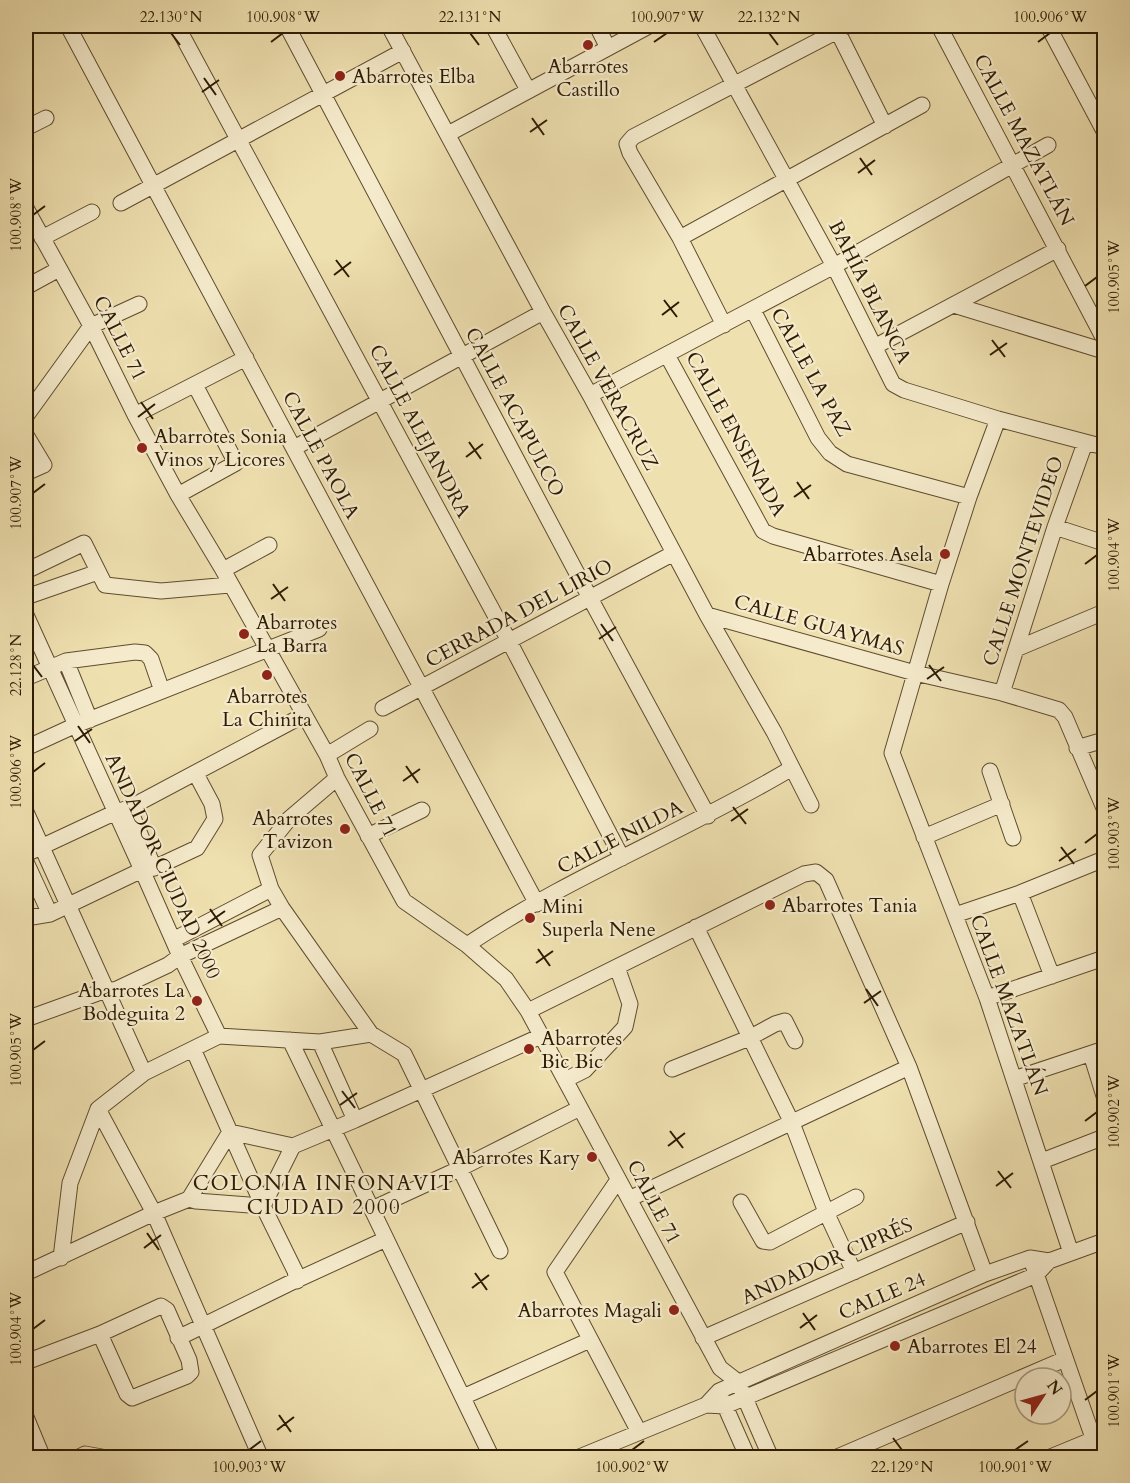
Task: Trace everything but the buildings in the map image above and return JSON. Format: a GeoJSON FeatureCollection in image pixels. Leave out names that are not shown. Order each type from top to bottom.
{"type":"FeatureCollection","features":[{"type":"Feature","properties":{"kind":"street","name":"CALLE PAOLA"},"geometry":{"type":"LineString","coordinates":[[68,26],[537,904]]}},
{"type":"Feature","properties":{"kind":"street","name":"CALLE ALEJANDRA"},"geometry":{"type":"LineString","coordinates":[[177,26],[380,399],[622,858]]}},
{"type":"Feature","properties":{"kind":"street","name":"CALLE ACAPULCO"},"geometry":{"type":"LineString","coordinates":[[287,26],[708,816]]}},
{"type":"Feature","properties":{"kind":"street","name":"CALLE VERACRUZ"},"geometry":{"type":"LineString","coordinates":[[389,26],[811,805]]}},
{"type":"Feature","properties":{"kind":"street"},"geometry":{"type":"LineString","coordinates":[[493,26],[528,90]]}},
{"type":"Feature","properties":{"kind":"street"},"geometry":{"type":"LineString","coordinates":[[597,26],[608,48]]}},
{"type":"Feature","properties":{"kind":"street"},"geometry":{"type":"LineString","coordinates":[[448,134],[649,26]]}},
{"type":"Feature","properties":{"kind":"street","name":"BAHÍA BLANCA"},"geometry":{"type":"LineString","coordinates":[[702,26],[834,266],[893,384],[904,390],[998,419],[1104,447]]}},
{"type":"Feature","properties":{"kind":"street","name":"CALLE MAZATLÁN"},"geometry":{"type":"LineString","coordinates":[[939,26],[1104,339]]}},
{"type":"Feature","properties":{"kind":"street"},"geometry":{"type":"LineString","coordinates":[[1048,26],[1104,130]]}},
{"type":"Feature","properties":{"kind":"street"},"geometry":{"type":"LineString","coordinates":[[724,325],[680,238],[630,153],[627,144],[633,137],[842,28],[885,126]]}},
{"type":"Feature","properties":{"kind":"street"},"geometry":{"type":"LineString","coordinates":[[121,203],[152,184],[403,51]]}},
{"type":"Feature","properties":{"kind":"street"},"geometry":{"type":"LineString","coordinates":[[680,238],[922,105]]}},
{"type":"Feature","properties":{"kind":"street"},"geometry":{"type":"LineString","coordinates":[[26,128],[46,118]]}},
{"type":"Feature","properties":{"kind":"street"},"geometry":{"type":"LineString","coordinates":[[590,395],[834,266],[1048,145]]}},
{"type":"Feature","properties":{"kind":"street","name":"CALLE 71"},"geometry":{"type":"LineString","coordinates":[[26,208],[91,326],[178,495],[327,755],[337,778],[404,901],[467,945],[506,979],[528,1011],[720,1368],[738,1382]]}},
{"type":"Feature","properties":{"kind":"street"},"geometry":{"type":"LineString","coordinates":[[42,238],[92,212]]}},
{"type":"Feature","properties":{"kind":"street"},"geometry":{"type":"LineString","coordinates":[[876,346],[1058,249]]}},
{"type":"Feature","properties":{"kind":"street"},"geometry":{"type":"LineString","coordinates":[[26,286],[59,269]]}},
{"type":"Feature","properties":{"kind":"street"},"geometry":{"type":"LineString","coordinates":[[26,417],[91,326],[139,304]]}},
{"type":"Feature","properties":{"kind":"street"},"geometry":{"type":"LineString","coordinates":[[954,305],[1104,351]]}},
{"type":"Feature","properties":{"kind":"street","name":"CALLE LA PAZ"},"geometry":{"type":"LineString","coordinates":[[753,310],[818,438],[830,453],[847,464],[969,497]]}},
{"type":"Feature","properties":{"kind":"street"},"geometry":{"type":"LineString","coordinates":[[294,448],[543,312]]}},
{"type":"Feature","properties":{"kind":"street","name":"CALLE ENSENADA"},"geometry":{"type":"LineString","coordinates":[[667,355],[763,531],[773,536],[941,584]]}},
{"type":"Feature","properties":{"kind":"street"},"geometry":{"type":"LineString","coordinates":[[135,415],[246,358]]}},
{"type":"Feature","properties":{"kind":"street"},"geometry":{"type":"LineString","coordinates":[[178,495],[236,463],[195,385]]}},
{"type":"Feature","properties":{"kind":"street","name":"CALLE MAZATLÁN"},"geometry":{"type":"LineString","coordinates":[[998,419],[969,497],[941,584],[892,753],[987,998],[1071,1253]]}},
{"type":"Feature","properties":{"kind":"street"},"geometry":{"type":"LineString","coordinates":[[26,435],[44,465],[26,473]]}},
{"type":"Feature","properties":{"kind":"street","name":"CALLE MONTEVIDEO"},"geometry":{"type":"LineString","coordinates":[[1002,693],[1084,442]]}},
{"type":"Feature","properties":{"kind":"street"},"geometry":{"type":"LineString","coordinates":[[1055,527],[1104,543]]}},
{"type":"Feature","properties":{"kind":"street"},"geometry":{"type":"LineString","coordinates":[[26,571],[84,543],[105,585],[162,591],[230,585]]}},
{"type":"Feature","properties":{"kind":"street"},"geometry":{"type":"LineString","coordinates":[[223,570],[269,545]]}},
{"type":"Feature","properties":{"kind":"street","name":"CERRADA DEL LIRIO"},"geometry":{"type":"LineString","coordinates":[[382,708],[674,553]]}},
{"type":"Feature","properties":{"kind":"street"},"geometry":{"type":"LineString","coordinates":[[27,593],[98,572]]}},
{"type":"Feature","properties":{"kind":"street"},"geometry":{"type":"LineString","coordinates":[[1016,649],[1104,612]]}},
{"type":"Feature","properties":{"kind":"street","name":"ANDADOR CIUDAD 2000"},"geometry":{"type":"LineString","coordinates":[[26,615],[49,667],[83,723],[148,869],[173,940],[219,1036]]}},
{"type":"Feature","properties":{"kind":"street","name":"CALLE GUAYMAS"},"geometry":{"type":"LineString","coordinates":[[707,615],[1059,710],[1065,717],[1104,808]]}},
{"type":"Feature","properties":{"kind":"street"},"geometry":{"type":"LineString","coordinates":[[26,748],[162,690],[319,629]]}},
{"type":"Feature","properties":{"kind":"street"},"geometry":{"type":"LineString","coordinates":[[26,678],[66,661],[135,652],[146,653],[151,659],[162,690]]}},
{"type":"Feature","properties":{"kind":"street"},"geometry":{"type":"LineString","coordinates":[[66,661],[83,723]]}},
{"type":"Feature","properties":{"kind":"street"},"geometry":{"type":"LineString","coordinates":[[26,854],[41,849],[196,774],[304,715]]}},
{"type":"Feature","properties":{"kind":"street"},"geometry":{"type":"LineString","coordinates":[[327,755],[370,729]]}},
{"type":"Feature","properties":{"kind":"street"},"geometry":{"type":"LineString","coordinates":[[1077,748],[1104,740]]}},
{"type":"Feature","properties":{"kind":"street","name":"CALLE NILDA"},"geometry":{"type":"LineString","coordinates":[[467,945],[537,904],[622,858],[708,816],[792,768]]}},
{"type":"Feature","properties":{"kind":"street"},"geometry":{"type":"LineString","coordinates":[[990,771],[1013,838]]}},
{"type":"Feature","properties":{"kind":"street"},"geometry":{"type":"LineString","coordinates":[[26,918],[50,914],[67,904],[196,848],[215,819],[212,804],[196,774]]}},
{"type":"Feature","properties":{"kind":"street"},"geometry":{"type":"LineString","coordinates":[[337,778],[288,819],[260,855],[271,890],[371,1034],[404,1054],[500,1251]]}},
{"type":"Feature","properties":{"kind":"street"},"geometry":{"type":"LineString","coordinates":[[924,837],[1002,804]]}},
{"type":"Feature","properties":{"kind":"street"},"geometry":{"type":"LineString","coordinates":[[368,836],[422,810]]}},
{"type":"Feature","properties":{"kind":"street"},"geometry":{"type":"LineString","coordinates":[[26,812],[144,1073]]}},
{"type":"Feature","properties":{"kind":"street"},"geometry":{"type":"LineString","coordinates":[[955,915],[1020,893],[1104,859]]}},
{"type":"Feature","properties":{"kind":"street"},"geometry":{"type":"LineString","coordinates":[[26,862],[50,914]]}},
{"type":"Feature","properties":{"kind":"street"},"geometry":{"type":"LineString","coordinates":[[528,1011],[804,874],[816,872],[825,880],[909,1067],[985,1274]]}},
{"type":"Feature","properties":{"kind":"street"},"geometry":{"type":"LineString","coordinates":[[173,940],[271,890]]}},
{"type":"Feature","properties":{"kind":"street"},"geometry":{"type":"LineString","coordinates":[[1020,893],[1052,976]]}},
{"type":"Feature","properties":{"kind":"street"},"geometry":{"type":"LineString","coordinates":[[26,1019],[117,989],[180,956],[282,908]]}},
{"type":"Feature","properties":{"kind":"street"},"geometry":{"type":"LineString","coordinates":[[696,927],[792,1123],[826,1212],[854,1272]]}},
{"type":"Feature","properties":{"kind":"street"},"geometry":{"type":"LineString","coordinates":[[987,998],[1104,958]]}},
{"type":"Feature","properties":{"kind":"street"},"geometry":{"type":"LineString","coordinates":[[565,1080],[585,1070],[626,1027],[630,1004],[617,967]]}},
{"type":"Feature","properties":{"kind":"street"},"geometry":{"type":"LineString","coordinates":[[672,1069],[785,1021],[795,1041]]}},
{"type":"Feature","properties":{"kind":"street"},"geometry":{"type":"LineString","coordinates":[[61,1258],[70,1183],[98,1109],[144,1073],[219,1036],[320,1042],[371,1034]]}},
{"type":"Feature","properties":{"kind":"street"},"geometry":{"type":"LineString","coordinates":[[230,1132],[293,1146],[541,1036]]}},
{"type":"Feature","properties":{"kind":"street"},"geometry":{"type":"LineString","coordinates":[[290,1040],[492,1458]]}},
{"type":"Feature","properties":{"kind":"street"},"geometry":{"type":"LineString","coordinates":[[320,1042],[355,1120]]}},
{"type":"Feature","properties":{"kind":"street"},"geometry":{"type":"LineString","coordinates":[[193,1049],[262,1206],[296,1271],[297,1281]]}},
{"type":"Feature","properties":{"kind":"street"},"geometry":{"type":"LineString","coordinates":[[1014,1079],[1098,1051],[1104,1096]]}},
{"type":"Feature","properties":{"kind":"street"},"geometry":{"type":"LineString","coordinates":[[629,1199],[909,1067]]}},
{"type":"Feature","properties":{"kind":"street"},"geometry":{"type":"LineString","coordinates":[[372,1209],[461,1168],[580,1108]]}},
{"type":"Feature","properties":{"kind":"street"},"geometry":{"type":"LineString","coordinates":[[98,1109],[154,1213],[261,1458]]}},
{"type":"Feature","properties":{"kind":"street"},"geometry":{"type":"LineString","coordinates":[[26,1273],[189,1199],[230,1132]]}},
{"type":"Feature","properties":{"kind":"street"},"geometry":{"type":"LineString","coordinates":[[1042,1161],[1104,1137]]}},
{"type":"Feature","properties":{"kind":"street"},"geometry":{"type":"LineString","coordinates":[[262,1206],[293,1146]]}},
{"type":"Feature","properties":{"kind":"street"},"geometry":{"type":"LineString","coordinates":[[618,1180],[555,1272],[639,1432]]}},
{"type":"Feature","properties":{"kind":"street"},"geometry":{"type":"LineString","coordinates":[[741,1203],[763,1241],[770,1242],[856,1197]]}},
{"type":"Feature","properties":{"kind":"street"},"geometry":{"type":"LineString","coordinates":[[189,1199],[262,1206]]}},
{"type":"Feature","properties":{"kind":"street","name":"ANDADOR CIPRÉS"},"geometry":{"type":"LineString","coordinates":[[703,1338],[967,1222]]}},
{"type":"Feature","properties":{"kind":"street"},"geometry":{"type":"LineString","coordinates":[[178,1338],[386,1239]]}},
{"type":"Feature","properties":{"kind":"street","name":"CALLE 24"},"geometry":{"type":"LineString","coordinates":[[577,1458],[705,1405],[722,1399],[745,1397],[1036,1275],[1049,1261],[1104,1241]]}},
{"type":"Feature","properties":{"kind":"street"},"geometry":{"type":"LineString","coordinates":[[1030,1258],[1100,1458]]}},
{"type":"Feature","properties":{"kind":"street","name":"CALLE 24"},"geometry":{"type":"LineString","coordinates":[[722,1399],[738,1382],[985,1274],[1030,1258],[1049,1261]]}},
{"type":"Feature","properties":{"kind":"street"},"geometry":{"type":"LineString","coordinates":[[26,1362],[100,1334],[161,1306],[166,1310],[189,1360],[191,1372],[187,1376],[132,1398],[127,1394],[100,1334]]}},
{"type":"Feature","properties":{"kind":"street"},"geometry":{"type":"LineString","coordinates":[[463,1397],[590,1340]]}},
{"type":"Feature","properties":{"kind":"street"},"geometry":{"type":"LineString","coordinates":[[835,1458],[867,1452],[1065,1359]]}},
{"type":"Feature","properties":{"kind":"street"},"geometry":{"type":"LineString","coordinates":[[720,1368],[722,1399],[748,1458]]}},
{"type":"Feature","properties":{"kind":"street"},"geometry":{"type":"LineString","coordinates":[[738,1382],[771,1458]]}},
{"type":"Feature","properties":{"kind":"street"},"geometry":{"type":"LineString","coordinates":[[26,1417],[43,1458]]}},
{"type":"Feature","properties":{"kind":"street"},"geometry":{"type":"LineString","coordinates":[[1048,1458],[1094,1438]]}},
{"type":"Feature","properties":{"kind":"street"},"geometry":{"type":"LineString","coordinates":[[76,1458],[85,1454],[108,1458]]}},
{"type":"Feature","properties":{"kind":"place","name":"Abarrotes Castillo"},"geometry":{"type":"Point","coordinates":[588,45]}},
{"type":"Feature","properties":{"kind":"place","name":"Abarrotes Elba"},"geometry":{"type":"Point","coordinates":[340,76]}},
{"type":"Feature","properties":{"kind":"place","name":"Abarrotes Sonia Vinos y Licores"},"geometry":{"type":"Point","coordinates":[142,448]}},
{"type":"Feature","properties":{"kind":"place","name":"Abarrotes Asela"},"geometry":{"type":"Point","coordinates":[945,554]}},
{"type":"Feature","properties":{"kind":"place","name":"Abarrotes La Barra"},"geometry":{"type":"Point","coordinates":[244,634]}},
{"type":"Feature","properties":{"kind":"place","name":"Abarrotes La Chinita"},"geometry":{"type":"Point","coordinates":[267,675]}},
{"type":"Feature","properties":{"kind":"place","name":"Abarrotes Tavizon"},"geometry":{"type":"Point","coordinates":[345,829]}},
{"type":"Feature","properties":{"kind":"place","name":"Abarrotes Tania"},"geometry":{"type":"Point","coordinates":[770,905]}},
{"type":"Feature","properties":{"kind":"place","name":"Mini Superla Nene"},"geometry":{"type":"Point","coordinates":[530,918]}},
{"type":"Feature","properties":{"kind":"place","name":"Abarrotes La Bodeguita 2"},"geometry":{"type":"Point","coordinates":[197,1001]}},
{"type":"Feature","properties":{"kind":"place","name":"Abarrotes Bic Bic"},"geometry":{"type":"Point","coordinates":[529,1049]}},
{"type":"Feature","properties":{"kind":"place","name":"Abarrotes Kary"},"geometry":{"type":"Point","coordinates":[592,1157]}},
{"type":"Feature","properties":{"kind":"place","name":"Abarrotes Magali"},"geometry":{"type":"Point","coordinates":[674,1310]}},
{"type":"Feature","properties":{"kind":"place","name":"Abarrotes El 24"},"geometry":{"type":"Point","coordinates":[895,1346]}},
{"type":"Feature","properties":{"kind":"district","name":"COLONIA INFONAVIT CIUDAD 2000"},"geometry":{"type":"Point","coordinates":[324,1195]}}]}
